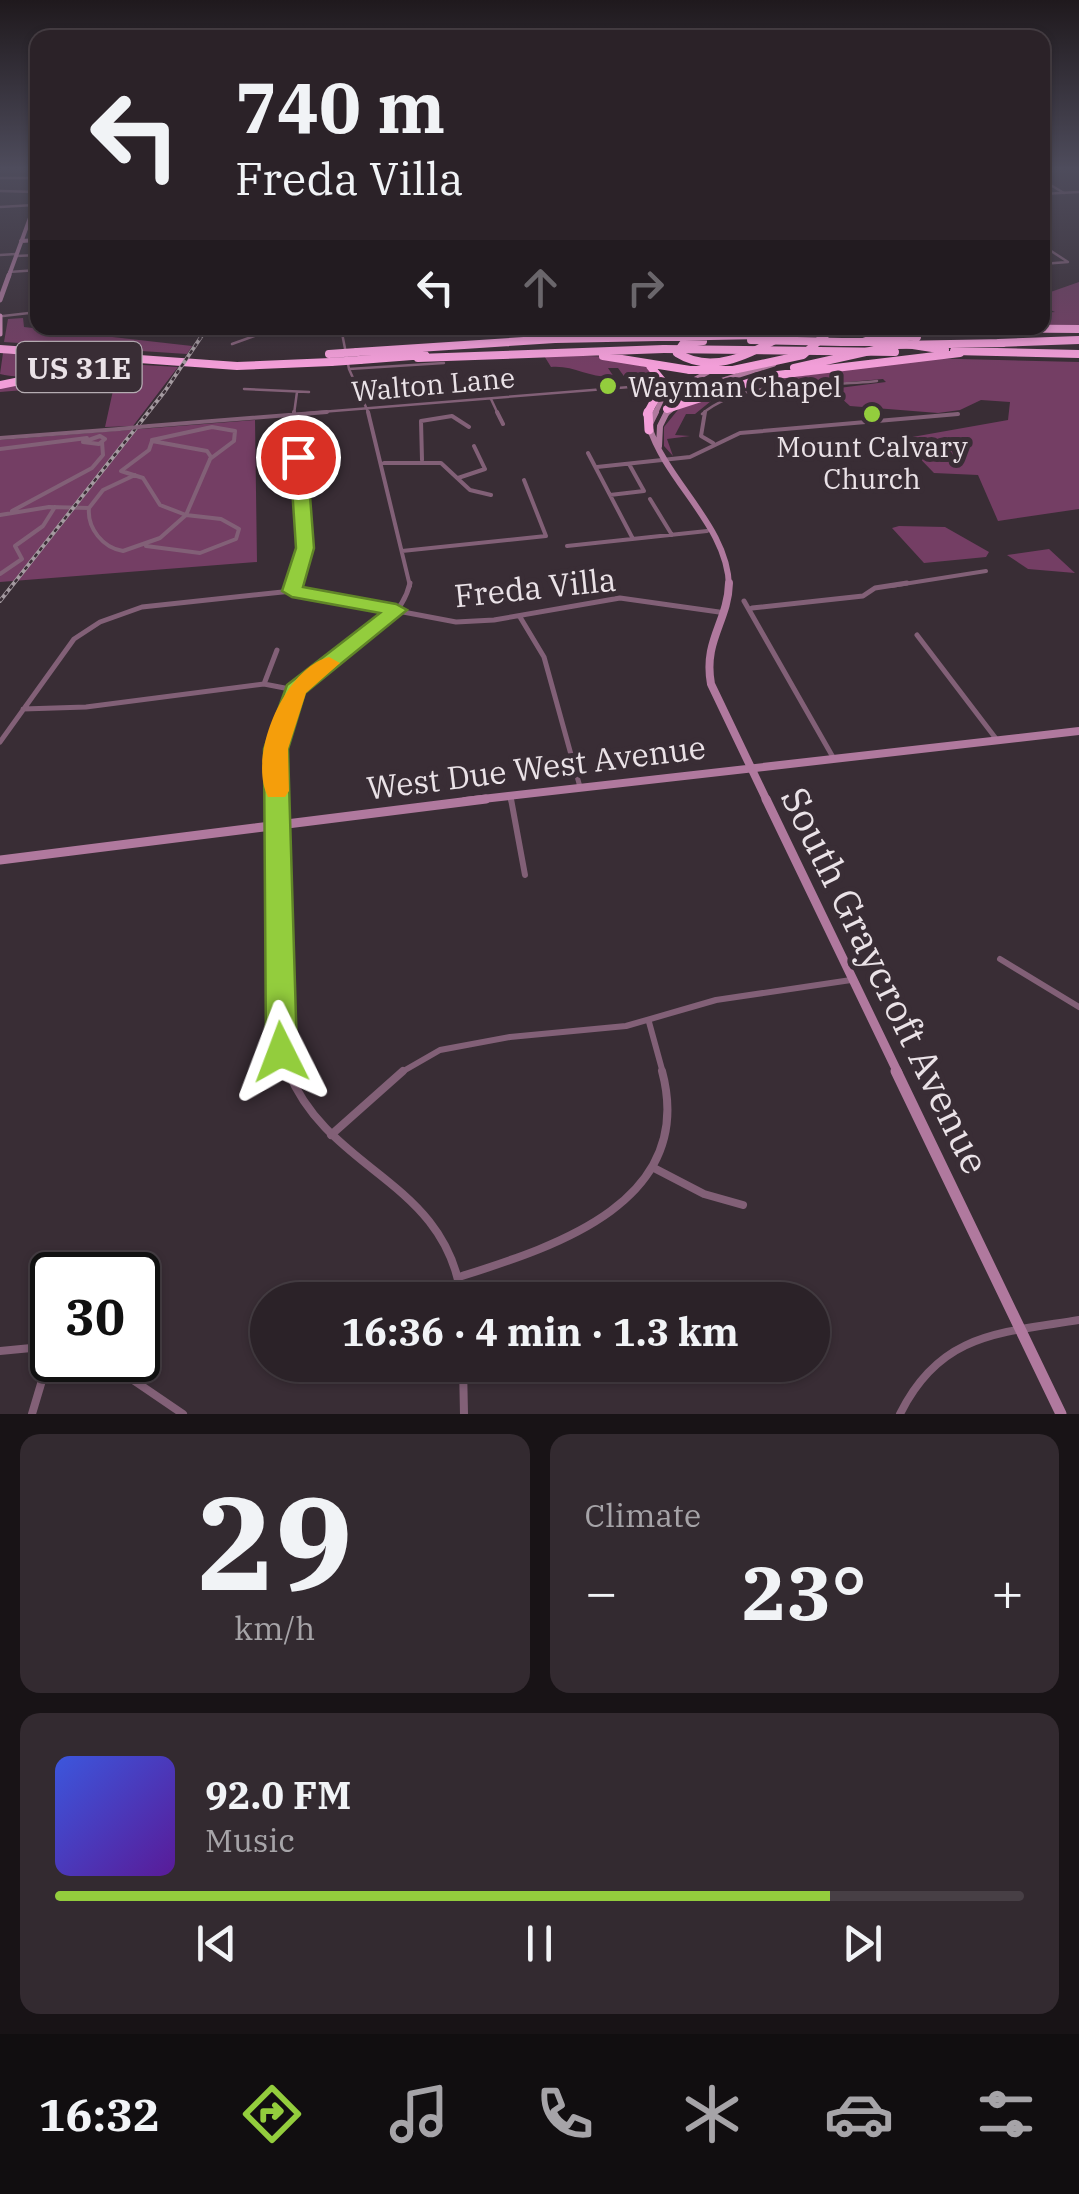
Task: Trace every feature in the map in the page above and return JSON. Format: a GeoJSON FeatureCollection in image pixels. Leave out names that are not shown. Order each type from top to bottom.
{"type":"FeatureCollection","features":[{"type":"Feature","properties":{"kind":"highway"},"geometry":{"type":"LineString","coordinates":[[1050,329],[1079,335]]}},
{"type":"Feature","properties":{"kind":"highway","name":"US 31E"},"geometry":{"type":"LineString","coordinates":[[0,381],[18,381],[101,363],[159,361],[267,366],[606,335]]}},
{"type":"Feature","properties":{"kind":"highway"},"geometry":{"type":"LineString","coordinates":[[556,339],[722,335]]}},
{"type":"Feature","properties":{"kind":"highway"},"geometry":{"type":"LineString","coordinates":[[722,340],[684,344],[676,351],[685,359],[705,363],[742,355],[780,335]]}},
{"type":"Feature","properties":{"kind":"highway","name":"US 31E"},"geometry":{"type":"LineString","coordinates":[[359,358],[538,352],[627,359],[690,370],[733,370],[798,356],[826,335]]}},
{"type":"Feature","properties":{"kind":"highway"},"geometry":{"type":"LineString","coordinates":[[847,335],[1004,343]]}},
{"type":"Feature","properties":{"kind":"highway"},"geometry":{"type":"LineString","coordinates":[[847,335],[945,350],[1079,354]]}},
{"type":"Feature","properties":{"kind":"highway"},"geometry":{"type":"LineString","coordinates":[[359,358],[601,342],[847,335],[1079,335]]}},
{"type":"Feature","properties":{"kind":"highway"},"geometry":{"type":"LineString","coordinates":[[969,335],[983,337]]}},
{"type":"Feature","properties":{"kind":"highway"},"geometry":{"type":"LineString","coordinates":[[667,409],[698,393],[874,348],[1004,343],[1079,335]]}},
{"type":"Feature","properties":{"kind":"highway","name":"US 31E"},"geometry":{"type":"LineString","coordinates":[[0,347],[331,360]]}},
{"type":"Feature","properties":{"kind":"highway"},"geometry":{"type":"LineString","coordinates":[[0,347],[159,361]]}},
{"type":"Feature","properties":{"kind":"highway"},"geometry":{"type":"LineString","coordinates":[[0,381],[34,375],[57,362],[48,355],[25,350]]}},
{"type":"Feature","properties":{"kind":"highway"},"geometry":{"type":"LineString","coordinates":[[538,352],[996,352]]}},
{"type":"Feature","properties":{"kind":"highway"},"geometry":{"type":"LineString","coordinates":[[742,382],[889,359],[960,353]]}},
{"type":"Feature","properties":{"kind":"highway"},"geometry":{"type":"LineString","coordinates":[[627,359],[656,369],[664,380],[646,415],[649,430]]}},
{"type":"Feature","properties":{"kind":"main road"},"geometry":{"type":"LineString","coordinates":[[0,334],[1,296],[24,234]]}},
{"type":"Feature","properties":{"kind":"main road"},"geometry":{"type":"LineString","coordinates":[[22,241],[30,240]]}},
{"type":"Feature","properties":{"kind":"main road"},"geometry":{"type":"LineString","coordinates":[[708,531],[649,430],[651,414],[663,397],[742,355]]}},
{"type":"Feature","properties":{"kind":"main road"},"geometry":{"type":"LineString","coordinates":[[659,450],[658,425],[667,409],[690,393],[798,356]]}},
{"type":"Feature","properties":{"kind":"main road","name":"South Graycroft Avenue"},"geometry":{"type":"LineString","coordinates":[[708,531],[726,565],[729,592],[704,661],[751,768],[1061,1414]]}},
{"type":"Feature","properties":{"kind":"main road","name":"West Due West Avenue"},"geometry":{"type":"LineString","coordinates":[[0,860],[510,795],[1079,731]]}},
{"type":"Feature","properties":{"kind":"street"},"geometry":{"type":"LineString","coordinates":[[1050,250],[1068,262],[1050,262]]}},
{"type":"Feature","properties":{"kind":"street"},"geometry":{"type":"LineString","coordinates":[[0,255],[30,255]]}},
{"type":"Feature","properties":{"kind":"street"},"geometry":{"type":"LineString","coordinates":[[0,275],[30,271]]}},
{"type":"Feature","properties":{"kind":"street"},"geometry":{"type":"LineString","coordinates":[[1,316],[30,313]]}},
{"type":"Feature","properties":{"kind":"street"},"geometry":{"type":"LineString","coordinates":[[232,344],[254,335]]}},
{"type":"Feature","properties":{"kind":"street"},"geometry":{"type":"LineString","coordinates":[[343,335],[349,369],[384,463],[410,585],[396,610],[295,690],[276,749],[281,1052],[306,1108],[331,1135],[421,1204],[449,1244],[462,1282]]}},
{"type":"Feature","properties":{"kind":"street"},"geometry":{"type":"LineString","coordinates":[[349,369],[444,363]]}},
{"type":"Feature","properties":{"kind":"street"},"geometry":{"type":"LineString","coordinates":[[713,443],[701,436],[702,414],[724,399],[770,384],[799,388],[877,381]]}},
{"type":"Feature","properties":{"kind":"street","name":"Walton Lane"},"geometry":{"type":"LineString","coordinates":[[0,438],[630,387]]}},
{"type":"Feature","properties":{"kind":"street"},"geometry":{"type":"LineString","coordinates":[[244,389],[309,392]]}},
{"type":"Feature","properties":{"kind":"street"},"geometry":{"type":"LineString","coordinates":[[292,591],[305,548],[294,414],[297,392]]}},
{"type":"Feature","properties":{"kind":"street"},"geometry":{"type":"LineString","coordinates":[[490,399],[503,424]]}},
{"type":"Feature","properties":{"kind":"street"},"geometry":{"type":"LineString","coordinates":[[598,468],[698,455],[713,443],[740,433],[958,414]]}},
{"type":"Feature","properties":{"kind":"street"},"geometry":{"type":"LineString","coordinates":[[422,460],[421,421],[452,416],[469,427]]}},
{"type":"Feature","properties":{"kind":"street"},"geometry":{"type":"LineString","coordinates":[[135,475],[103,490],[89,508],[88,520],[99,541],[118,549],[165,537],[200,498],[202,474],[210,459],[234,441],[235,431],[212,427],[152,441]]}},
{"type":"Feature","properties":{"kind":"street"},"geometry":{"type":"LineString","coordinates":[[0,449],[102,437],[103,454],[92,468],[1,515]]}},
{"type":"Feature","properties":{"kind":"street"},"geometry":{"type":"LineString","coordinates":[[152,441],[204,450],[210,459]]}},
{"type":"Feature","properties":{"kind":"street"},"geometry":{"type":"LineString","coordinates":[[146,546],[200,553],[225,547],[239,533],[228,521],[159,505],[143,478],[120,470],[150,450],[152,441]]}},
{"type":"Feature","properties":{"kind":"street"},"geometry":{"type":"LineString","coordinates":[[458,478],[485,470],[485,461],[474,446]]}},
{"type":"Feature","properties":{"kind":"street"},"geometry":{"type":"LineString","coordinates":[[588,453],[634,539]]}},
{"type":"Feature","properties":{"kind":"street"},"geometry":{"type":"LineString","coordinates":[[384,463],[442,462],[470,490],[492,495]]}},
{"type":"Feature","properties":{"kind":"street"},"geometry":{"type":"LineString","coordinates":[[610,495],[644,491],[629,464]]}},
{"type":"Feature","properties":{"kind":"street"},"geometry":{"type":"LineString","coordinates":[[402,551],[546,536],[524,480]]}},
{"type":"Feature","properties":{"kind":"street"},"geometry":{"type":"LineString","coordinates":[[650,499],[672,535]]}},
{"type":"Feature","properties":{"kind":"street"},"geometry":{"type":"LineString","coordinates":[[1,515],[55,507],[89,508]]}},
{"type":"Feature","properties":{"kind":"street"},"geometry":{"type":"LineString","coordinates":[[0,574],[22,559],[14,546],[43,526],[55,507]]}},
{"type":"Feature","properties":{"kind":"street"},"geometry":{"type":"LineString","coordinates":[[567,546],[708,531]]}},
{"type":"Feature","properties":{"kind":"street"},"geometry":{"type":"LineString","coordinates":[[752,608],[863,596],[875,588],[986,571]]}},
{"type":"Feature","properties":{"kind":"street","name":"Freda Villa"},"geometry":{"type":"LineString","coordinates":[[0,742],[74,640],[114,615],[142,607],[292,591],[456,622],[519,616],[620,598],[719,612]]}},
{"type":"Feature","properties":{"kind":"street"},"geometry":{"type":"LineString","coordinates":[[744,601],[752,608],[834,759]]}},
{"type":"Feature","properties":{"kind":"street"},"geometry":{"type":"LineString","coordinates":[[519,616],[544,657],[580,787]]}},
{"type":"Feature","properties":{"kind":"street"},"geometry":{"type":"LineString","coordinates":[[916,636],[997,740]]}},
{"type":"Feature","properties":{"kind":"street"},"geometry":{"type":"LineString","coordinates":[[264,684],[277,650]]}},
{"type":"Feature","properties":{"kind":"street"},"geometry":{"type":"LineString","coordinates":[[24,709],[86,708],[264,684],[295,690]]}},
{"type":"Feature","properties":{"kind":"street"},"geometry":{"type":"LineString","coordinates":[[510,795],[526,874]]}},
{"type":"Feature","properties":{"kind":"street"},"geometry":{"type":"LineString","coordinates":[[1000,959],[1079,1007]]}},
{"type":"Feature","properties":{"kind":"street"},"geometry":{"type":"LineString","coordinates":[[331,1135],[384,1085],[417,1060],[440,1050],[470,1042],[648,1022],[716,1000],[852,980]]}},
{"type":"Feature","properties":{"kind":"street"},"geometry":{"type":"LineString","coordinates":[[462,1276],[584,1233],[626,1201],[652,1167],[669,1092],[648,1022]]}},
{"type":"Feature","properties":{"kind":"street"},"geometry":{"type":"LineString","coordinates":[[652,1167],[721,1201],[744,1205]]}},
{"type":"Feature","properties":{"kind":"street"},"geometry":{"type":"LineString","coordinates":[[900,1414],[931,1364],[974,1336],[1079,1320]]}},
{"type":"Feature","properties":{"kind":"street"},"geometry":{"type":"LineString","coordinates":[[0,1351],[30,1348]]}},
{"type":"Feature","properties":{"kind":"street"},"geometry":{"type":"LineString","coordinates":[[32,1414],[41,1382]]}},
{"type":"Feature","properties":{"kind":"street"},"geometry":{"type":"LineString","coordinates":[[136,1382],[182,1414]]}},
{"type":"Feature","properties":{"kind":"street"},"geometry":{"type":"LineString","coordinates":[[463,1382],[464,1414]]}},
{"type":"Feature","properties":{"kind":"shaded area"},"geometry":{"type":"Polygon","coordinates":[[[1079,282],[1079,327],[1050,327],[1050,312],[1055,312],[1050,310],[1050,292],[1079,282]]]}},
{"type":"Feature","properties":{"kind":"shaded area"},"geometry":{"type":"Polygon","coordinates":[[[23,318],[30,335],[95,335],[192,346],[187,354],[4,342],[8,319],[23,318]]]}},
{"type":"Feature","properties":{"kind":"shaded area"},"geometry":{"type":"Polygon","coordinates":[[[3,353],[42,355],[55,363],[36,374],[7,376],[0,374],[3,353]]]}},
{"type":"Feature","properties":{"kind":"shaded area"},"geometry":{"type":"Polygon","coordinates":[[[543,354],[611,357],[652,369],[660,386],[634,390],[618,368],[608,368],[614,377],[596,376],[551,367],[543,354]]]}},
{"type":"Feature","properties":{"kind":"shaded area"},"geometry":{"type":"Polygon","coordinates":[[[921,358],[1079,362],[1079,509],[998,521],[978,475],[934,473],[901,439],[1008,420],[1010,402],[981,400],[960,410],[938,413],[850,406],[831,389],[886,382],[883,379],[800,386],[772,381],[716,397],[695,414],[686,414],[675,435],[690,436],[667,439],[673,456],[664,446],[664,427],[681,406],[735,386],[921,358]]]}},
{"type":"Feature","properties":{"kind":"shaded area"},"geometry":{"type":"Polygon","coordinates":[[[126,364],[178,367],[133,426],[105,427],[114,386],[108,383],[0,392],[0,387],[126,364]]]}},
{"type":"Feature","properties":{"kind":"shaded area"},"geometry":{"type":"Polygon","coordinates":[[[255,420],[257,562],[0,582],[0,440],[255,420]]]}},
{"type":"Feature","properties":{"kind":"shaded area"},"geometry":{"type":"Polygon","coordinates":[[[945,527],[989,552],[986,557],[924,563],[892,528],[945,527]]]}},
{"type":"Feature","properties":{"kind":"shaded area"},"geometry":{"type":"Polygon","coordinates":[[[1049,549],[1075,573],[1028,569],[1007,555],[1049,549]]]}},
{"type":"Feature","properties":{"kind":"railway"},"geometry":{"type":"LineString","coordinates":[[0,601],[165,391],[202,335]]}},
{"type":"Feature","properties":{"kind":"slow traffic"},"geometry":{"type":"LineString","coordinates":[[277,791],[276,749],[295,690],[329,663]]}},
{"type":"Feature","properties":{"kind":"place","name":"Wayman Chapel"},"geometry":{"type":"Point","coordinates":[608,386]}},
{"type":"Feature","properties":{"kind":"place","name":"Mount Calvary Church"},"geometry":{"type":"Point","coordinates":[872,414]}},
{"type":"Feature","properties":{"kind":"route"},"geometry":{"type":"LineString","coordinates":[[281,1052],[276,749],[295,690],[396,610],[331,595],[292,591],[305,548],[298,457]]}}]}
